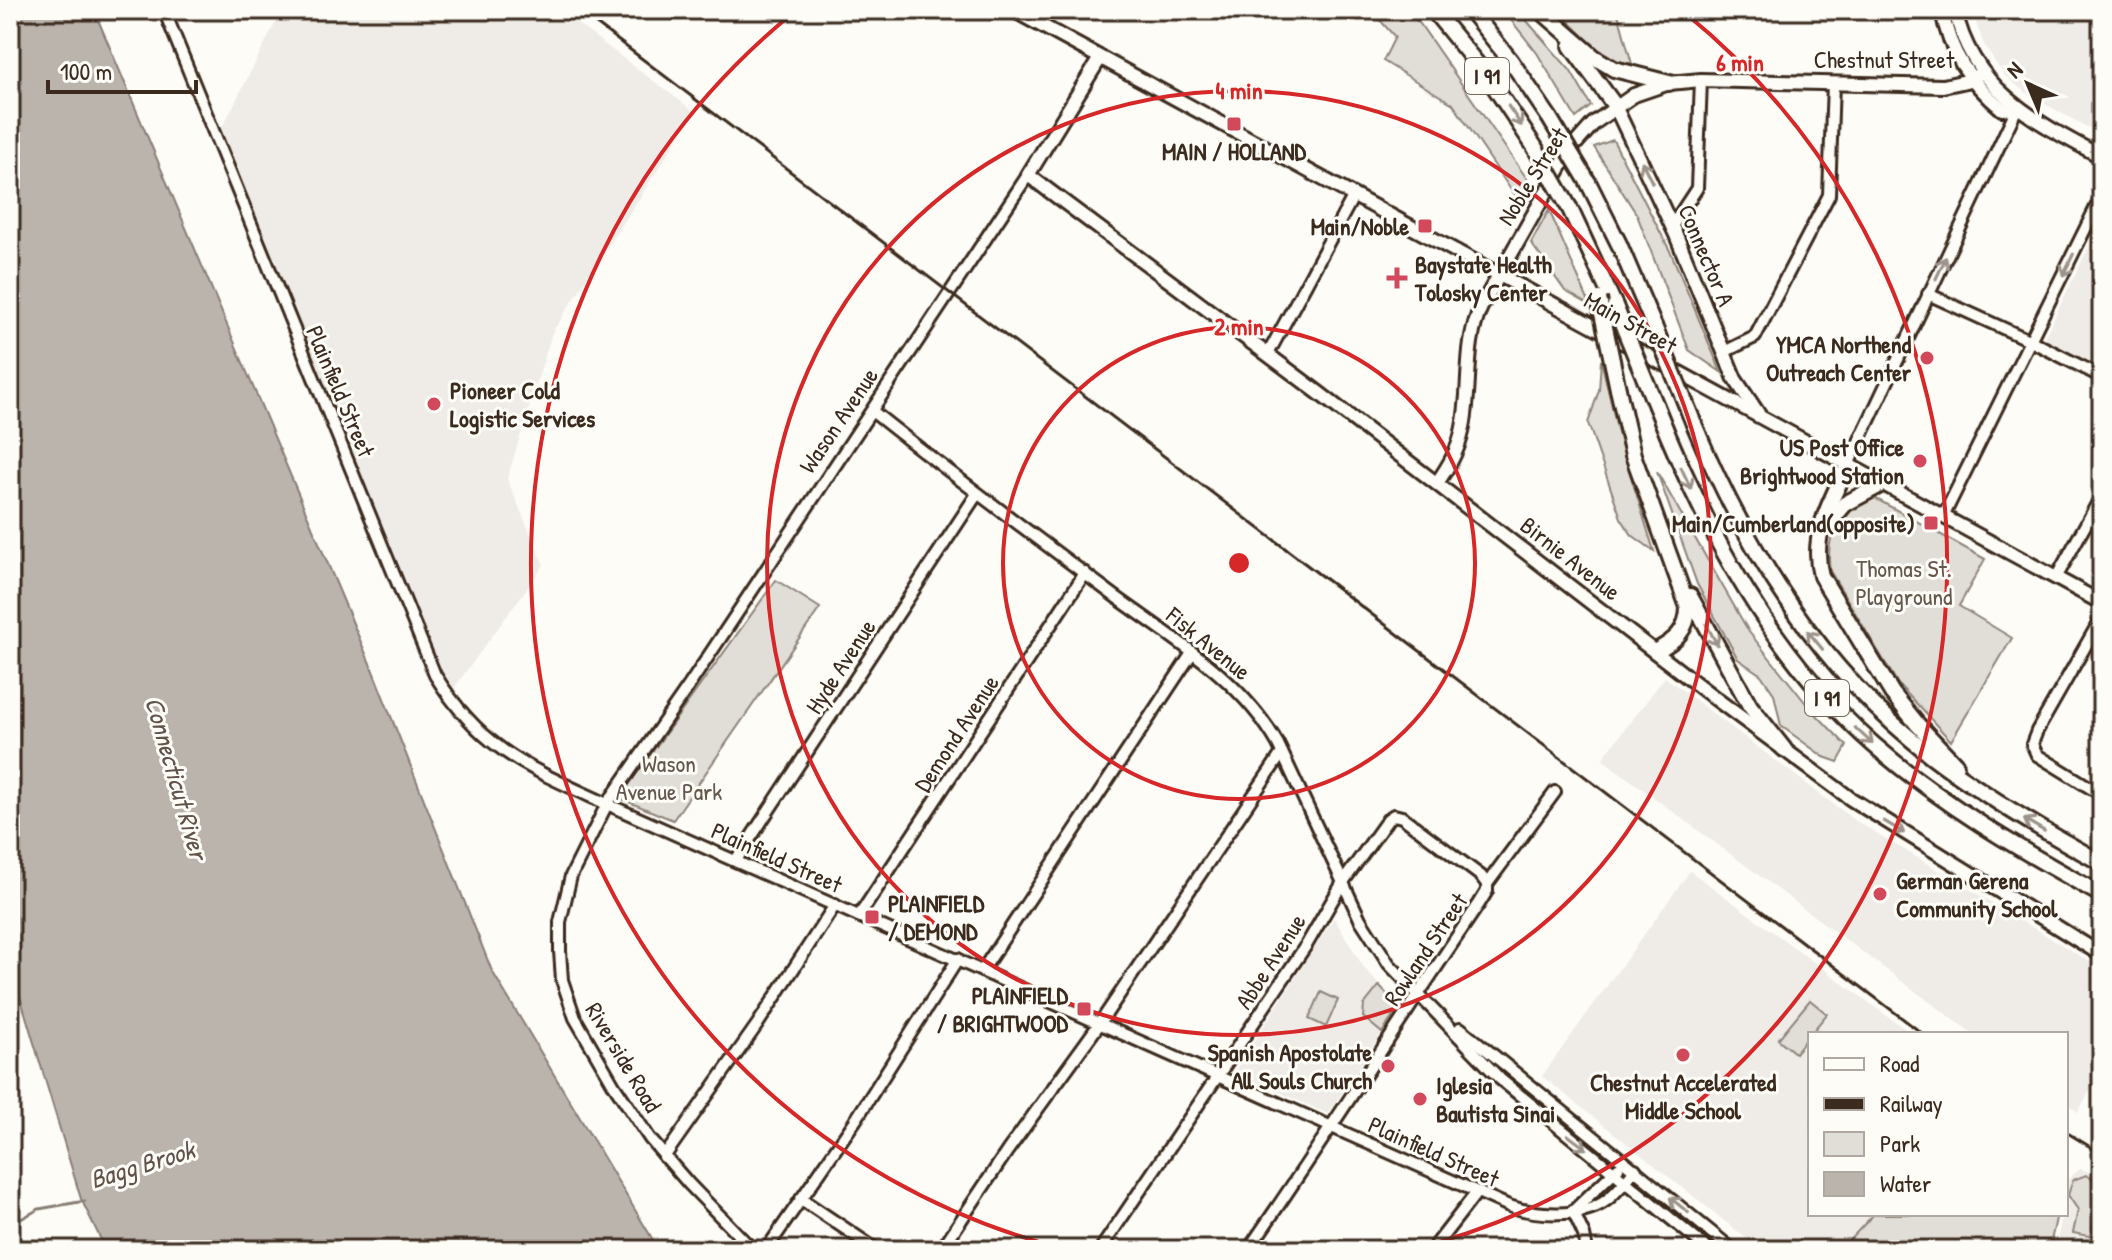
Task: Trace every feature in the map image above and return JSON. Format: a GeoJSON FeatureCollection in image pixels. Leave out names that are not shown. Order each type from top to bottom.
{"type":"FeatureCollection","features":[{"type":"Feature","properties":{"kind":"highway","name":"I 91"},"geometry":{"type":"LineString","coordinates":[[1433,10],[1490,80],[1534,146],[1570,209],[1615,306],[1694,495],[1745,590],[1786,650],[1833,705],[1886,756],[2003,839],[2102,895]]}},
{"type":"Feature","properties":{"kind":"highway","name":"I 91"},"geometry":{"type":"LineString","coordinates":[[1470,10],[1511,61],[1588,182],[1619,244],[1716,476],[1749,540],[1807,630],[1852,684],[1930,754],[1988,796],[2102,863]]}},
{"type":"Feature","properties":{"kind":"highway"},"geometry":{"type":"LineString","coordinates":[[1546,15],[1594,57],[1614,69],[1669,83]]}},
{"type":"Feature","properties":{"kind":"highway"},"geometry":{"type":"LineString","coordinates":[[1546,15],[1615,106]]}},
{"type":"Feature","properties":{"kind":"highway"},"geometry":{"type":"LineString","coordinates":[[1581,231],[1633,455],[1687,598],[1688,616],[1680,634],[1656,651]]}},
{"type":"Feature","properties":{"kind":"highway"},"geometry":{"type":"LineString","coordinates":[[1848,465],[1829,503],[1819,534],[1818,561],[1824,583],[1883,681],[1918,725],[1988,796]]}},
{"type":"Feature","properties":{"kind":"highway"},"geometry":{"type":"LineString","coordinates":[[1819,534],[1845,504],[1882,484]]}},
{"type":"Feature","properties":{"kind":"highway"},"geometry":{"type":"LineString","coordinates":[[1663,541],[1750,706],[1784,749]]}},
{"type":"Feature","properties":{"kind":"main road","name":"Main Street"},"geometry":{"type":"LineString","coordinates":[[1013,10],[2102,603]]}},
{"type":"Feature","properties":{"kind":"main road"},"geometry":{"type":"LineString","coordinates":[[1942,10],[1949,38],[1977,76]]}},
{"type":"Feature","properties":{"kind":"main road"},"geometry":{"type":"LineString","coordinates":[[1955,10],[1977,76]]}},
{"type":"Feature","properties":{"kind":"main road","name":"Wason Avenue"},"geometry":{"type":"LineString","coordinates":[[1028,175],[1100,58]]}},
{"type":"Feature","properties":{"kind":"main road","name":"Chestnut Street"},"geometry":{"type":"LineString","coordinates":[[1701,80],[1943,86],[1977,76],[2050,130],[2102,157]]}},
{"type":"Feature","properties":{"kind":"main road","name":"Noble Street"},"geometry":{"type":"LineString","coordinates":[[1437,483],[1460,441],[1474,324],[1498,274],[1570,150],[1594,123],[1615,106],[1643,91],[1669,83],[1701,80]]}},
{"type":"Feature","properties":{"kind":"main road","name":"Connector A"},"geometry":{"type":"LineString","coordinates":[[1615,106],[1672,226],[1740,389],[1763,419]]}},
{"type":"Feature","properties":{"kind":"main road","name":"Birnie Avenue"},"geometry":{"type":"LineString","coordinates":[[1028,175],[1879,818],[2102,955]]}},
{"type":"Feature","properties":{"kind":"street","name":"Plainfield Street"},"geometry":{"type":"LineString","coordinates":[[164,10],[435,675],[455,708],[503,752],[527,767],[607,804],[1477,1192],[1530,1212],[1553,1214],[1585,1211],[1603,1203],[1635,1169]]}},
{"type":"Feature","properties":{"kind":"street"},"geometry":{"type":"LineString","coordinates":[[1672,226],[1697,188],[1701,80]]}},
{"type":"Feature","properties":{"kind":"street"},"geometry":{"type":"LineString","coordinates":[[1724,352],[1755,337],[1829,195],[1833,83]]}},
{"type":"Feature","properties":{"kind":"street"},"geometry":{"type":"LineString","coordinates":[[1848,465],[2017,108]]}},
{"type":"Feature","properties":{"kind":"street","name":"Wason Avenue"},"geometry":{"type":"LineString","coordinates":[[607,804],[1028,175]]}},
{"type":"Feature","properties":{"kind":"street"},"geometry":{"type":"LineString","coordinates":[[1268,354],[1354,195]]}},
{"type":"Feature","properties":{"kind":"street"},"geometry":{"type":"LineString","coordinates":[[1943,517],[2102,195]]}},
{"type":"Feature","properties":{"kind":"street"},"geometry":{"type":"LineString","coordinates":[[1928,294],[2102,377]]}},
{"type":"Feature","properties":{"kind":"street","name":"Fisk Avenue"},"geometry":{"type":"LineString","coordinates":[[872,411],[977,494],[1192,653],[1246,700],[1282,753],[1360,919],[1381,953],[1500,1079],[1543,1117],[1616,1171]]}},
{"type":"Feature","properties":{"kind":"street","name":"Hyde Avenue"},"geometry":{"type":"LineString","coordinates":[[736,860],[977,494]]}},
{"type":"Feature","properties":{"kind":"street"},"geometry":{"type":"LineString","coordinates":[[2056,578],[2102,495]]}},
{"type":"Feature","properties":{"kind":"street","name":"Demond Avenue"},"geometry":{"type":"LineString","coordinates":[[859,916],[1085,573]]}},
{"type":"Feature","properties":{"kind":"street"},"geometry":{"type":"LineString","coordinates":[[2102,617],[2032,744],[2037,755],[2102,795]]}},
{"type":"Feature","properties":{"kind":"street"},"geometry":{"type":"LineString","coordinates":[[982,971],[1192,653]]}},
{"type":"Feature","properties":{"kind":"street"},"geometry":{"type":"LineString","coordinates":[[941,1250],[1008,1150],[1100,1023],[1282,753]]}},
{"type":"Feature","properties":{"kind":"street","name":"Rowland Street"},"geometry":{"type":"LineString","coordinates":[[1248,1250],[1333,1128],[1481,902],[1487,884],[1555,792]]}},
{"type":"Feature","properties":{"kind":"street","name":"Riverside Road"},"geometry":{"type":"LineString","coordinates":[[607,804],[571,876],[564,903],[560,922],[562,980],[575,1018],[643,1128],[664,1157],[753,1250]]}},
{"type":"Feature","properties":{"kind":"street","name":"Abbe Avenue"},"geometry":{"type":"LineString","coordinates":[[1100,1250],[1307,944],[1343,882],[1384,823],[1394,815],[1402,817],[1481,876],[1487,884]]}},
{"type":"Feature","properties":{"kind":"street"},"geometry":{"type":"LineString","coordinates":[[664,1157],[757,1025],[835,905]]}},
{"type":"Feature","properties":{"kind":"street"},"geometry":{"type":"LineString","coordinates":[[766,1250],[855,1121],[958,959]]}},
{"type":"Feature","properties":{"kind":"street","name":"Fisk Avenue"},"geometry":{"type":"LineString","coordinates":[[1418,994],[1625,1161]]}},
{"type":"Feature","properties":{"kind":"street"},"geometry":{"type":"LineString","coordinates":[[1587,1250],[1573,1211],[1625,1161],[1733,1250]]}},
{"type":"Feature","properties":{"kind":"street"},"geometry":{"type":"LineString","coordinates":[[1616,1171],[1709,1250]]}},
{"type":"Feature","properties":{"kind":"street"},"geometry":{"type":"LineString","coordinates":[[1432,1250],[1477,1192]]}},
{"type":"Feature","properties":{"kind":"street"},"geometry":{"type":"LineString","coordinates":[[801,1199],[877,1250]]}},
{"type":"Feature","properties":{"kind":"shaded area","name":"Pioneer Cold Logistic Services"},"geometry":{"type":"Polygon","coordinates":[[[282,10],[559,10],[695,112],[552,333],[507,479],[544,565],[454,688],[438,666],[220,132],[282,10]]]}},
{"type":"Feature","properties":{"kind":"shaded area"},"geometry":{"type":"Polygon","coordinates":[[[1971,10],[2102,10],[2102,135],[2030,96],[2004,75],[1985,47],[1971,10]]]}},
{"type":"Feature","properties":{"kind":"shaded area"},"geometry":{"type":"Polygon","coordinates":[[[2102,220],[2102,368],[2043,340],[2102,220]]]}},
{"type":"Feature","properties":{"kind":"shaded area","name":"German Gerena Community School"},"geometry":{"type":"Polygon","coordinates":[[[1665,677],[1853,819],[2102,969],[2102,1070],[2078,1112],[2068,1104],[2068,1032],[1970,1032],[1602,759],[1665,677]]]}},
{"type":"Feature","properties":{"kind":"shaded area","name":"Chestnut Accelerated Middle School"},"geometry":{"type":"Polygon","coordinates":[[[1690,871],[1909,1032],[1808,1032],[1808,1216],[1872,1216],[1840,1250],[1761,1250],[1542,1076],[1690,871]]]}},
{"type":"Feature","properties":{"kind":"shaded area"},"geometry":{"type":"Polygon","coordinates":[[[1334,918],[1364,968],[1399,1007],[1328,1114],[1234,1072],[1334,918]]]}},
{"type":"Feature","properties":{"kind":"shaded area"},"geometry":{"type":"Polygon","coordinates":[[[2080,1169],[2102,1176],[2102,1250],[2056,1250],[2062,1216],[2068,1216],[2068,1179],[2080,1169]]]}},
{"type":"Feature","properties":{"kind":"green space"},"geometry":{"type":"Polygon","coordinates":[[[1371,10],[1406,10],[1420,24],[1532,186],[1524,204],[1511,190],[1453,104],[1383,61],[1395,37],[1371,10]]]}},
{"type":"Feature","properties":{"kind":"green space"},"geometry":{"type":"Polygon","coordinates":[[[1503,10],[1517,10],[1570,70],[1591,106],[1576,118],[1537,53],[1503,10]]]}},
{"type":"Feature","properties":{"kind":"green space"},"geometry":{"type":"Polygon","coordinates":[[[1557,10],[1617,10],[1632,64],[1608,59],[1557,10]]]}},
{"type":"Feature","properties":{"kind":"green space"},"geometry":{"type":"Polygon","coordinates":[[[1613,140],[1672,255],[1721,372],[1689,350],[1637,215],[1594,147],[1613,140]]]}},
{"type":"Feature","properties":{"kind":"green space"},"geometry":{"type":"Polygon","coordinates":[[[1549,210],[1590,305],[1565,291],[1531,243],[1549,210]]]}},
{"type":"Feature","properties":{"kind":"green space"},"geometry":{"type":"Polygon","coordinates":[[[1601,360],[1620,441],[1654,551],[1632,535],[1621,518],[1588,423],[1599,390],[1601,360]]]}},
{"type":"Feature","properties":{"kind":"green space"},"geometry":{"type":"Polygon","coordinates":[[[1657,472],[1749,632],[1809,707],[1847,746],[1838,762],[1824,757],[1781,726],[1774,694],[1761,675],[1738,659],[1697,584],[1657,472]]]}},
{"type":"Feature","properties":{"kind":"green space","name":"Thomas St. Playground"},"geometry":{"type":"Polygon","coordinates":[[[1871,496],[1985,559],[1959,606],[2012,638],[1951,741],[1898,684],[1830,571],[1830,546],[1836,526],[1850,509],[1871,496]]]}},
{"type":"Feature","properties":{"kind":"green space","name":"Wason Avenue Park"},"geometry":{"type":"Polygon","coordinates":[[[776,580],[820,608],[673,820],[619,798],[776,580]]]}},
{"type":"Feature","properties":{"kind":"green space"},"geometry":{"type":"Polygon","coordinates":[[[1379,986],[1399,1007],[1382,1033],[1363,1017],[1364,1005],[1379,986]]]}},
{"type":"Feature","properties":{"kind":"green space"},"geometry":{"type":"Polygon","coordinates":[[[1321,992],[1338,1000],[1326,1027],[1309,1019],[1321,992]]]}},
{"type":"Feature","properties":{"kind":"green space"},"geometry":{"type":"Polygon","coordinates":[[[1810,1000],[1827,1014],[1812,1032],[1808,1032],[1808,1037],[1795,1053],[1778,1039],[1810,1000]]]}},
{"type":"Feature","properties":{"kind":"green space"},"geometry":{"type":"Polygon","coordinates":[[[2086,1175],[2102,1184],[2097,1196],[2100,1213],[2092,1227],[2095,1237],[2073,1233],[2078,1210],[2068,1195],[2073,1180],[2086,1175]]]}},
{"type":"Feature","properties":{"kind":"green space"},"geometry":{"type":"Polygon","coordinates":[[[1872,1216],[2057,1216],[2049,1250],[1840,1250],[1872,1216]]]}},
{"type":"Feature","properties":{"kind":"water","name":"Connecticut River"},"geometry":{"type":"Polygon","coordinates":[[[10,10],[94,10],[371,666],[492,971],[659,1250],[106,1250],[81,1199],[10,963],[10,10]]]}},
{"type":"Feature","properties":{"kind":"waterway","name":"Bagg Brook"},"geometry":{"type":"LineString","coordinates":[[10,1225],[39,1209],[85,1201]]}},
{"type":"Feature","properties":{"kind":"railway"},"geometry":{"type":"LineString","coordinates":[[578,10],[1920,1032]]}},
{"type":"Feature","properties":{"kind":"railway"},"geometry":{"type":"LineString","coordinates":[[2068,1133],[2102,1154]]}},
{"type":"Feature","properties":{"kind":"place","name":"MAIN / HOLLAND"},"geometry":{"type":"Point","coordinates":[1234,124]}},
{"type":"Feature","properties":{"kind":"place","name":"Main/Noble"},"geometry":{"type":"Point","coordinates":[1425,226]}},
{"type":"Feature","properties":{"kind":"place","name":"Baystate Health Tolosky Center"},"geometry":{"type":"Point","coordinates":[1397,278]}},
{"type":"Feature","properties":{"kind":"place","name":"YMCA Northend Outreach Center"},"geometry":{"type":"Point","coordinates":[1927,358]}},
{"type":"Feature","properties":{"kind":"place","name":"Pioneer Cold Logistic Services"},"geometry":{"type":"Point","coordinates":[434,404]}},
{"type":"Feature","properties":{"kind":"place","name":"US Post Office Brightwood Station"},"geometry":{"type":"Point","coordinates":[1920,461]}},
{"type":"Feature","properties":{"kind":"place","name":"Main/Cumberland(opposite)"},"geometry":{"type":"Point","coordinates":[1931,523]}},
{"type":"Feature","properties":{"kind":"place","name":"German Gerena Community School"},"geometry":{"type":"Point","coordinates":[1880,894]}},
{"type":"Feature","properties":{"kind":"place","name":"PLAINFIELD / DEMOND"},"geometry":{"type":"Point","coordinates":[872,917]}},
{"type":"Feature","properties":{"kind":"place","name":"PLAINFIELD / BRIGHTWOOD"},"geometry":{"type":"Point","coordinates":[1084,1009]}},
{"type":"Feature","properties":{"kind":"place","name":"Chestnut Accelerated Middle School"},"geometry":{"type":"Point","coordinates":[1683,1055]}},
{"type":"Feature","properties":{"kind":"place","name":"Spanish Apostolate All Souls Church"},"geometry":{"type":"Point","coordinates":[1388,1066]}},
{"type":"Feature","properties":{"kind":"place","name":"Iglesia Bautista Sinai"},"geometry":{"type":"Point","coordinates":[1420,1099]}}]}
